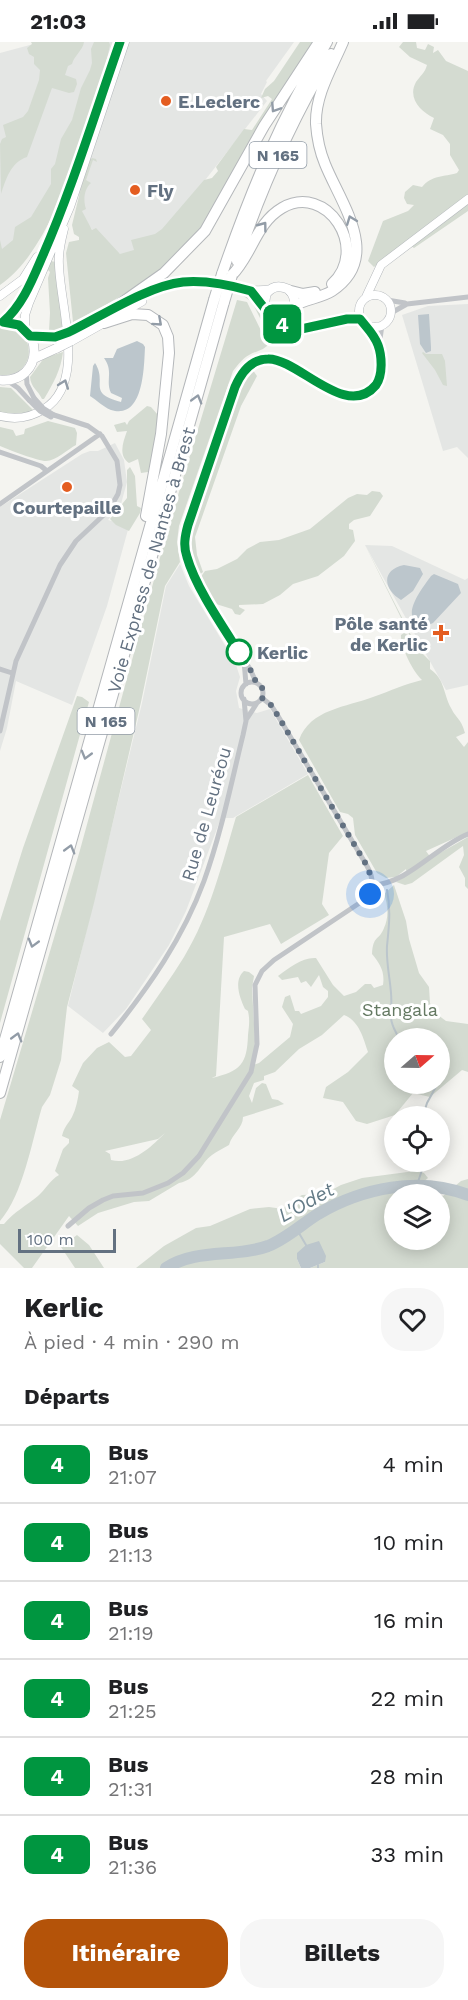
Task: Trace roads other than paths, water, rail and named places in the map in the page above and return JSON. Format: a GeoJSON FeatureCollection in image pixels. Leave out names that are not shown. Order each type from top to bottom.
{"type":"FeatureCollection","features":[{"type":"Feature","properties":{"kind":"highway"},"geometry":{"type":"LineString","coordinates":[[110,310],[139,297],[151,283],[182,256],[209,225],[264,126],[319,42]]}},
{"type":"Feature","properties":{"kind":"highway","name":"Voie Express de Nantes à Brest"},"geometry":{"type":"LineString","coordinates":[[0,1057],[130,598],[248,201],[292,103],[327,42]]}},
{"type":"Feature","properties":{"kind":"highway"},"geometry":{"type":"LineString","coordinates":[[292,310],[333,290],[347,277],[356,259],[357,244],[354,228],[324,162],[316,123],[323,89],[341,42]]}},
{"type":"Feature","properties":{"kind":"highway","name":"Voie Express de Nantes à Brest"},"geometry":{"type":"LineString","coordinates":[[227,274],[250,225],[273,165],[302,107],[341,42]]}},
{"type":"Feature","properties":{"kind":"highway"},"geometry":{"type":"LineString","coordinates":[[227,274],[241,266],[260,230],[275,213],[292,204],[312,205],[332,215],[342,227],[347,244],[345,261],[339,276],[326,288],[308,293],[291,291]]}},
{"type":"Feature","properties":{"kind":"highway","name":"Voie Express de Nantes à Brest"},"geometry":{"type":"LineString","coordinates":[[0,1093],[219,301]]}},
{"type":"Feature","properties":{"kind":"highway"},"geometry":{"type":"LineString","coordinates":[[104,323],[132,314],[148,315],[162,324],[168,342],[161,434],[130,598]]}},
{"type":"Feature","properties":{"kind":"main road"},"geometry":{"type":"LineString","coordinates":[[1,322],[16,307],[27,290],[66,207],[120,42]]}},
{"type":"Feature","properties":{"kind":"main road"},"geometry":{"type":"LineString","coordinates":[[3,380],[17,378],[26,371],[33,359],[34,351],[25,315],[125,42]]}},
{"type":"Feature","properties":{"kind":"main road"},"geometry":{"type":"LineString","coordinates":[[347,319],[366,297],[381,265],[468,199]]}},
{"type":"Feature","properties":{"kind":"main road"},"geometry":{"type":"LineString","coordinates":[[0,296],[23,279],[66,207]]}},
{"type":"Feature","properties":{"kind":"main road"},"geometry":{"type":"LineString","coordinates":[[0,416],[16,418],[39,413],[55,400],[65,382],[68,357],[58,258],[66,207]]}},
{"type":"Feature","properties":{"kind":"main road"},"geometry":{"type":"LineString","coordinates":[[251,291],[269,314],[278,317],[286,328],[292,331],[347,319],[360,319],[368,326],[375,327],[382,325],[391,313],[375,277]]}},
{"type":"Feature","properties":{"kind":"main road"},"geometry":{"type":"LineString","coordinates":[[1,322],[19,325],[28,333],[55,337],[104,323],[139,297],[195,282],[251,291],[269,290],[278,286],[291,291],[294,299],[292,310],[295,324],[304,329]]}},
{"type":"Feature","properties":{"kind":"main road"},"geometry":{"type":"LineString","coordinates":[[264,307],[264,298],[269,290]]}},
{"type":"Feature","properties":{"kind":"main road"},"geometry":{"type":"LineString","coordinates":[[366,297],[374,295],[385,299]]}},
{"type":"Feature","properties":{"kind":"main road"},"geometry":{"type":"LineString","coordinates":[[359,307],[360,319]]}},
{"type":"Feature","properties":{"kind":"main road"},"geometry":{"type":"LineString","coordinates":[[33,359],[57,348],[110,310]]}},
{"type":"Feature","properties":{"kind":"main road"},"geometry":{"type":"LineString","coordinates":[[278,317],[292,310]]}},
{"type":"Feature","properties":{"kind":"street"},"geometry":{"type":"LineString","coordinates":[[385,299],[407,304],[468,297]]}},
{"type":"Feature","properties":{"kind":"street"},"geometry":{"type":"LineString","coordinates":[[391,313],[407,304]]}},
{"type":"Feature","properties":{"kind":"street"},"geometry":{"type":"LineString","coordinates":[[260,700],[263,689],[256,682],[195,577],[186,557],[185,543],[188,525],[235,387],[242,374],[252,363],[261,359],[272,359],[287,364],[305,376],[336,391],[351,395],[361,394],[372,388],[380,378],[379,346],[382,325]]}},
{"type":"Feature","properties":{"kind":"street"},"geometry":{"type":"LineString","coordinates":[[368,326],[379,346]]}},
{"type":"Feature","properties":{"kind":"street"},"geometry":{"type":"LineString","coordinates":[[26,371],[32,399]]}},
{"type":"Feature","properties":{"kind":"street"},"geometry":{"type":"LineString","coordinates":[[0,730],[12,673],[20,651],[65,557],[84,532],[109,510],[118,494],[120,479],[113,452],[100,434],[88,426],[52,416],[18,388],[3,380]]}},
{"type":"Feature","properties":{"kind":"street"},"geometry":{"type":"LineString","coordinates":[[0,504],[100,434]]}},
{"type":"Feature","properties":{"kind":"street"},"geometry":{"type":"LineString","coordinates":[[0,452],[41,466],[47,471]]}},
{"type":"Feature","properties":{"kind":"street"},"geometry":{"type":"LineString","coordinates":[[244,660],[246,684],[242,690],[244,699],[250,704],[260,700]]}},
{"type":"Feature","properties":{"kind":"street"},"geometry":{"type":"LineString","coordinates":[[0,669],[12,673]]}},
{"type":"Feature","properties":{"kind":"street"},"geometry":{"type":"LineString","coordinates":[[246,684],[256,682]]}},
{"type":"Feature","properties":{"kind":"street","name":"Rue de Leuréou"},"geometry":{"type":"LineString","coordinates":[[111,1034],[142,996],[165,961],[199,894],[222,824],[246,721],[244,699]]}},
{"type":"Feature","properties":{"kind":"street"},"geometry":{"type":"LineString","coordinates":[[68,1226],[89,1208],[103,1200],[156,1188],[191,1166],[200,1156],[249,1077],[256,1055],[255,985],[258,976],[265,967],[370,894],[373,885],[370,872],[274,708],[260,700]]}},
{"type":"Feature","properties":{"kind":"street","name":"Rue de Leuréou"},"geometry":{"type":"LineString","coordinates":[[246,721],[260,700]]}},
{"type":"Feature","properties":{"kind":"street"},"geometry":{"type":"LineString","coordinates":[[373,885],[397,879],[448,844],[468,834]]}},
{"type":"Feature","properties":{"kind":"waterway"},"geometry":{"type":"LineString","coordinates":[[387,890],[389,911],[387,952],[391,1016],[394,1028]]}},
{"type":"Feature","properties":{"kind":"waterway"},"geometry":{"type":"LineString","coordinates":[[426,1106],[432,1094]]}},
{"type":"Feature","properties":{"kind":"waterway"},"geometry":{"type":"LineString","coordinates":[[417,1184],[421,1172]]}},
{"type":"Feature","properties":{"kind":"waterway","name":"L'Odet"},"geometry":{"type":"LineString","coordinates":[[166,1268],[203,1255],[243,1252],[268,1246],[335,1205],[372,1192],[411,1186],[430,1186],[468,1195]]}},
{"type":"Feature","properties":{"kind":"waterway"},"geometry":{"type":"LineString","coordinates":[[296,1228],[306,1245]]}},
{"type":"Feature","properties":{"kind":"place","name":"E.Leclerc"},"geometry":{"type":"Point","coordinates":[166,101]}},
{"type":"Feature","properties":{"kind":"place","name":"Fly"},"geometry":{"type":"Point","coordinates":[135,190]}},
{"type":"Feature","properties":{"kind":"place","name":"Courtepaille"},"geometry":{"type":"Point","coordinates":[67,487]}},
{"type":"Feature","properties":{"kind":"place","name":"Pôle santé de Kerlic"},"geometry":{"type":"Point","coordinates":[441,633]}},
{"type":"Feature","properties":{"kind":"place","name":"Kerlic"},"geometry":{"type":"Point","coordinates":[239,652]}},
{"type":"Feature","properties":{"kind":"park label","name":"Stangala"},"geometry":{"type":"Point","coordinates":[400,1009]}}]}
